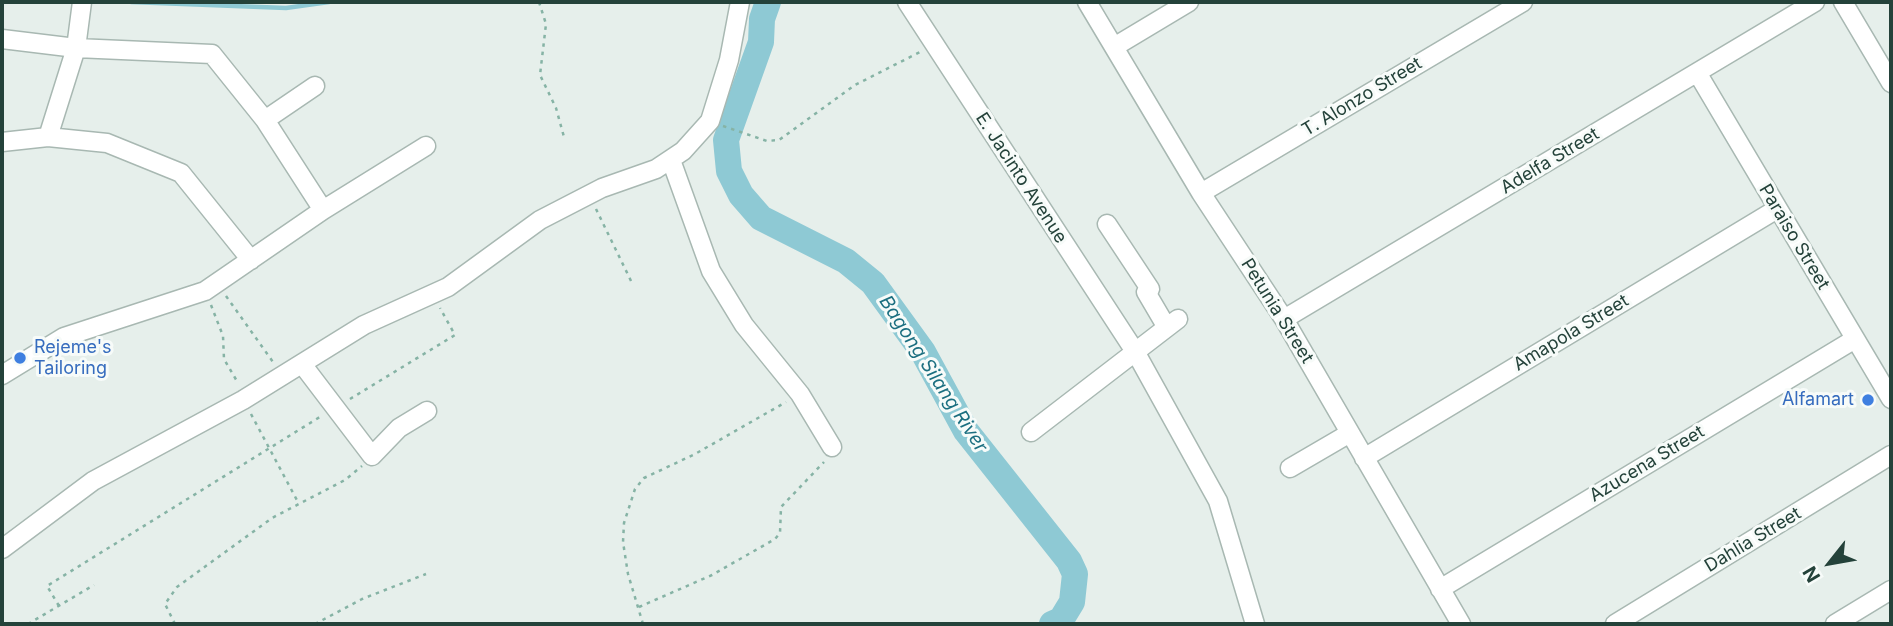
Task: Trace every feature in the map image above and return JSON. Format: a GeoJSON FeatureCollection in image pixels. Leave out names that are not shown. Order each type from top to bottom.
{"type":"FeatureCollection","features":[{"type":"Feature","properties":{"kind":"street"},"geometry":{"type":"LineString","coordinates":[[48,137],[76,48],[82,2]]}},
{"type":"Feature","properties":{"kind":"street"},"geometry":{"type":"LineString","coordinates":[[2,550],[84,486],[245,399],[387,312],[433,295],[467,276],[540,220],[589,194],[634,178],[671,160],[694,142],[710,121],[729,60],[740,2]]}},
{"type":"Feature","properties":{"kind":"street","name":"E. Jacinto Avenue"},"geometry":{"type":"LineString","coordinates":[[907,2],[1136,353],[1218,501],[1255,624]]}},
{"type":"Feature","properties":{"kind":"street","name":"Petunia Street"},"geometry":{"type":"LineString","coordinates":[[1087,2],[1201,193],[1284,319],[1461,624]]}},
{"type":"Feature","properties":{"kind":"street"},"geometry":{"type":"LineString","coordinates":[[1114,47],[1189,2]]}},
{"type":"Feature","properties":{"kind":"street","name":"T. Alonzo Street"},"geometry":{"type":"LineString","coordinates":[[1201,193],[1523,2]]}},
{"type":"Feature","properties":{"kind":"street","name":"Adelfa Street"},"geometry":{"type":"LineString","coordinates":[[1284,319],[1815,2]]}},
{"type":"Feature","properties":{"kind":"street"},"geometry":{"type":"LineString","coordinates":[[1843,2],[1891,83]]}},
{"type":"Feature","properties":{"kind":"street"},"geometry":{"type":"LineString","coordinates":[[2,39],[76,48],[212,54],[265,120],[323,210]]}},
{"type":"Feature","properties":{"kind":"street","name":"Paraiso Street"},"geometry":{"type":"LineString","coordinates":[[1698,74],[1891,399]]}},
{"type":"Feature","properties":{"kind":"street"},"geometry":{"type":"LineString","coordinates":[[265,120],[315,86]]}},
{"type":"Feature","properties":{"kind":"street"},"geometry":{"type":"LineString","coordinates":[[2,142],[48,137],[107,143],[181,173],[251,260]]}},
{"type":"Feature","properties":{"kind":"street"},"geometry":{"type":"LineString","coordinates":[[2,374],[64,337],[211,287],[323,210],[426,146]]}},
{"type":"Feature","properties":{"kind":"street"},"geometry":{"type":"LineString","coordinates":[[671,160],[711,271],[744,325],[800,394],[832,447]]}},
{"type":"Feature","properties":{"kind":"street","name":"Amapola Street"},"geometry":{"type":"LineString","coordinates":[[1364,458],[1777,208]]}},
{"type":"Feature","properties":{"kind":"street"},"geometry":{"type":"LineString","coordinates":[[1031,432],[1136,353],[1172,322],[1146,292],[1150,289],[1107,224]]}},
{"type":"Feature","properties":{"kind":"street","name":"Azucena Street"},"geometry":{"type":"LineString","coordinates":[[1440,589],[1855,339]]}},
{"type":"Feature","properties":{"kind":"street"},"geometry":{"type":"LineString","coordinates":[[302,364],[372,456],[399,428],[427,411]]}},
{"type":"Feature","properties":{"kind":"street"},"geometry":{"type":"LineString","coordinates":[[1290,468],[1350,433]]}},
{"type":"Feature","properties":{"kind":"street","name":"Dahlia Street"},"geometry":{"type":"LineString","coordinates":[[1615,624],[1891,455]]}},
{"type":"Feature","properties":{"kind":"street"},"geometry":{"type":"LineString","coordinates":[[1835,624],[1891,590]]}},
{"type":"Feature","properties":{"kind":"path"},"geometry":{"type":"LineString","coordinates":[[539,2],[546,24],[540,75],[561,120],[564,137]]}},
{"type":"Feature","properties":{"kind":"path"},"geometry":{"type":"LineString","coordinates":[[717,124],[767,141],[779,140],[855,85],[934,45]]}},
{"type":"Feature","properties":{"kind":"path"},"geometry":{"type":"LineString","coordinates":[[589,194],[633,285]]}},
{"type":"Feature","properties":{"kind":"path"},"geometry":{"type":"LineString","coordinates":[[211,287],[283,376]]}},
{"type":"Feature","properties":{"kind":"path"},"geometry":{"type":"LineString","coordinates":[[211,287],[223,336],[224,359],[299,504]]}},
{"type":"Feature","properties":{"kind":"path"},"geometry":{"type":"LineString","coordinates":[[59,606],[47,586],[455,335],[433,295]]}},
{"type":"Feature","properties":{"kind":"path"},"geometry":{"type":"LineString","coordinates":[[643,624],[628,574],[623,542],[624,523],[638,483],[800,394]]}},
{"type":"Feature","properties":{"kind":"path"},"geometry":{"type":"LineString","coordinates":[[638,607],[712,575],[775,539],[780,533],[781,507],[825,461],[832,447]]}},
{"type":"Feature","properties":{"kind":"path"},"geometry":{"type":"LineString","coordinates":[[173,624],[165,604],[177,587],[233,545],[299,504],[345,480],[372,456]]}},
{"type":"Feature","properties":{"kind":"path"},"geometry":{"type":"LineString","coordinates":[[314,624],[362,599],[426,574]]}},
{"type":"Feature","properties":{"kind":"path"},"geometry":{"type":"LineString","coordinates":[[28,624],[93,585]]}},
{"type":"Feature","properties":{"kind":"path"},"geometry":{"type":"LineString","coordinates":[[220,624],[229,624]]}},
{"type":"Feature","properties":{"kind":"waterway"},"geometry":{"type":"LineString","coordinates":[[131,2],[286,8],[329,2]]}},
{"type":"Feature","properties":{"kind":"waterway","name":"Bagong Silang River"},"geometry":{"type":"LineString","coordinates":[[768,2],[762,19],[761,42],[726,140],[729,171],[741,195],[761,218],[846,261],[873,283],[923,352],[966,431],[1069,561],[1075,574],[1072,602],[1061,620],[1052,624]]}},
{"type":"Feature","properties":{"kind":"place","name":"Rejeme's Tailoring"},"geometry":{"type":"Point","coordinates":[20,358]}},
{"type":"Feature","properties":{"kind":"place","name":"Alfamart"},"geometry":{"type":"Point","coordinates":[1868,400]}}]}
